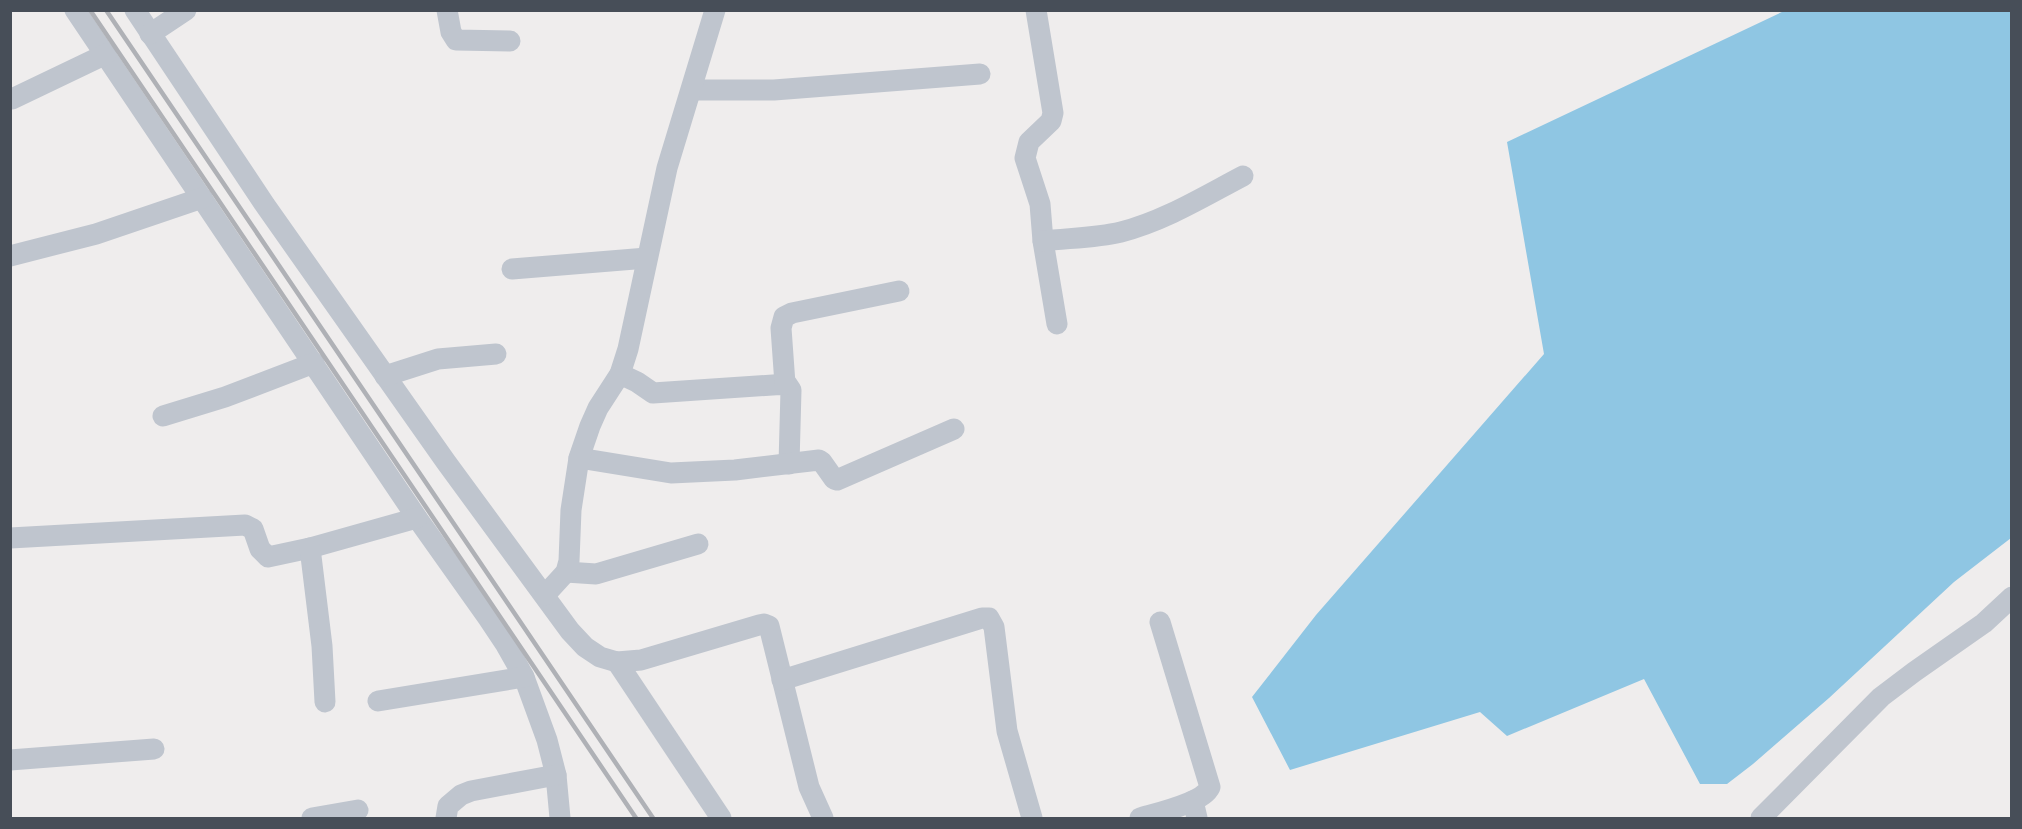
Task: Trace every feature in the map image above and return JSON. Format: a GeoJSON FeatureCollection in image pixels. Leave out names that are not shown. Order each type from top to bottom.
{"type":"FeatureCollection","features":[{"type":"Feature","properties":{"kind":"street"},"geometry":{"type":"LineString","coordinates":[[75,10],[417,518],[488,618],[524,678],[556,775],[560,819]]}},
{"type":"Feature","properties":{"kind":"street"},"geometry":{"type":"LineString","coordinates":[[135,10],[265,205],[446,462],[570,631],[585,647],[600,657],[617,662],[641,660],[767,625],[771,630],[809,787],[823,819]]}},
{"type":"Feature","properties":{"kind":"street"},"geometry":{"type":"LineString","coordinates":[[150,34],[186,10]]}},
{"type":"Feature","properties":{"kind":"street"},"geometry":{"type":"LineString","coordinates":[[447,10],[451,32],[456,40],[510,41]]}},
{"type":"Feature","properties":{"kind":"street"},"geometry":{"type":"LineString","coordinates":[[545,595],[566,572],[571,510],[579,458],[598,408],[620,374],[628,349],[667,168],[715,10]]}},
{"type":"Feature","properties":{"kind":"street"},"geometry":{"type":"LineString","coordinates":[[1036,10],[1053,113],[1051,121],[1029,142],[1026,158],[1040,204],[1043,241],[1058,324]]}},
{"type":"Feature","properties":{"kind":"street"},"geometry":{"type":"LineString","coordinates":[[12,99],[106,54]]}},
{"type":"Feature","properties":{"kind":"street"},"geometry":{"type":"LineString","coordinates":[[692,90],[774,90],[980,74]]}},
{"type":"Feature","properties":{"kind":"street"},"geometry":{"type":"LineString","coordinates":[[1043,241],[1118,233],[1141,226],[1158,220],[1243,176]]}},
{"type":"Feature","properties":{"kind":"street"},"geometry":{"type":"LineString","coordinates":[[10,256],[96,234],[202,198]]}},
{"type":"Feature","properties":{"kind":"street"},"geometry":{"type":"LineString","coordinates":[[512,269],[647,258]]}},
{"type":"Feature","properties":{"kind":"street"},"geometry":{"type":"LineString","coordinates":[[785,384],[781,328],[784,317],[899,291]]}},
{"type":"Feature","properties":{"kind":"street"},"geometry":{"type":"LineString","coordinates":[[386,376],[438,359],[496,354]]}},
{"type":"Feature","properties":{"kind":"street"},"geometry":{"type":"LineString","coordinates":[[163,416],[225,397],[314,363]]}},
{"type":"Feature","properties":{"kind":"street"},"geometry":{"type":"LineString","coordinates":[[620,374],[653,393],[789,385],[791,390],[789,464]]}},
{"type":"Feature","properties":{"kind":"street"},"geometry":{"type":"LineString","coordinates":[[579,458],[671,472],[735,470],[820,460],[832,478],[837,480],[954,429]]}},
{"type":"Feature","properties":{"kind":"street"},"geometry":{"type":"LineString","coordinates":[[10,538],[245,525],[253,529],[260,549],[268,557],[310,548],[417,518]]}},
{"type":"Feature","properties":{"kind":"street"},"geometry":{"type":"LineString","coordinates":[[566,572],[596,574],[698,544]]}},
{"type":"Feature","properties":{"kind":"street"},"geometry":{"type":"LineString","coordinates":[[310,548],[322,646],[325,702]]}},
{"type":"Feature","properties":{"kind":"street"},"geometry":{"type":"LineString","coordinates":[[1761,819],[1881,697],[1984,623],[2012,597]]}},
{"type":"Feature","properties":{"kind":"street"},"geometry":{"type":"LineString","coordinates":[[782,680],[982,618],[989,618],[994,627],[1007,731],[1032,819]]}},
{"type":"Feature","properties":{"kind":"street"},"geometry":{"type":"LineString","coordinates":[[1140,819],[1195,810],[1208,791],[1209,782],[1160,622]]}},
{"type":"Feature","properties":{"kind":"street"},"geometry":{"type":"LineString","coordinates":[[617,662],[720,819]]}},
{"type":"Feature","properties":{"kind":"street"},"geometry":{"type":"LineString","coordinates":[[378,701],[524,678]]}},
{"type":"Feature","properties":{"kind":"street"},"geometry":{"type":"LineString","coordinates":[[10,760],[154,749]]}},
{"type":"Feature","properties":{"kind":"street"},"geometry":{"type":"LineString","coordinates":[[446,819],[447,806],[461,795],[471,791],[556,775]]}},
{"type":"Feature","properties":{"kind":"street"},"geometry":{"type":"LineString","coordinates":[[312,819],[358,810]]}},
{"type":"Feature","properties":{"kind":"water"},"geometry":{"type":"Polygon","coordinates":[[[1784,11],[2011,11],[2011,538],[1954,582],[1829,698],[1727,784],[1700,784],[1644,679],[1507,736],[1480,712],[1290,770],[1252,697],[1316,615],[1544,354],[1507,142],[1784,11]]]}},
{"type":"Feature","properties":{"kind":"railway"},"geometry":{"type":"LineString","coordinates":[[90,10],[636,818]]}},
{"type":"Feature","properties":{"kind":"railway"},"geometry":{"type":"LineString","coordinates":[[106,10],[653,818]]}}]}
